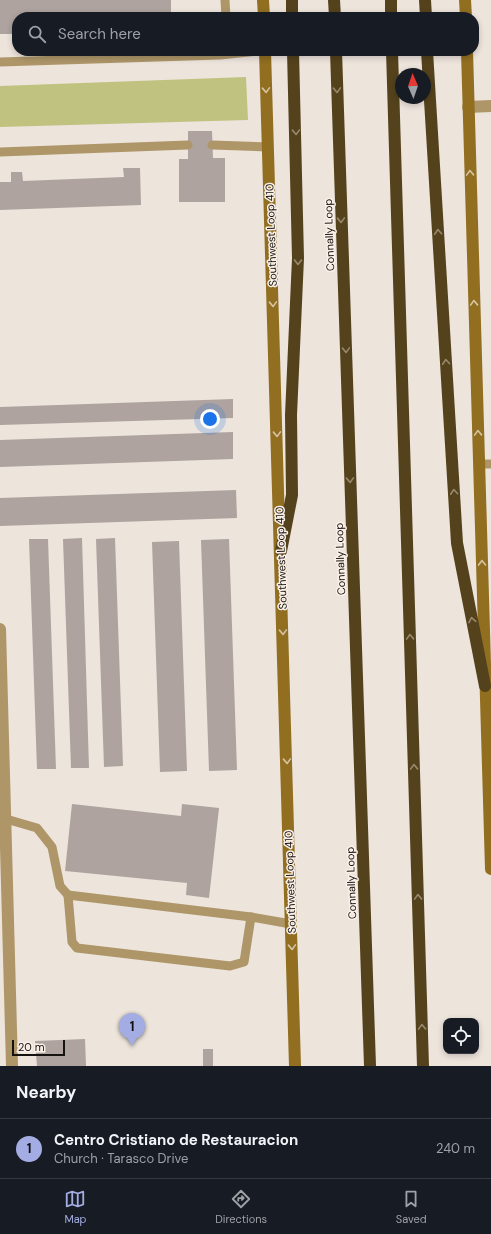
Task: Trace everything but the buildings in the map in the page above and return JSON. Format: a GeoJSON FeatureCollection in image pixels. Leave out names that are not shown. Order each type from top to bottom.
{"type":"FeatureCollection","features":[{"type":"Feature","properties":{"kind":"highway"},"geometry":{"type":"LineString","coordinates":[[292,0],[292,12]]}},
{"type":"Feature","properties":{"kind":"highway"},"geometry":{"type":"LineString","coordinates":[[334,0],[334,12]]}},
{"type":"Feature","properties":{"kind":"highway"},"geometry":{"type":"LineString","coordinates":[[391,0],[391,12]]}},
{"type":"Feature","properties":{"kind":"highway"},"geometry":{"type":"LineString","coordinates":[[425,0],[426,12]]}},
{"type":"Feature","properties":{"kind":"highway"},"geometry":{"type":"LineString","coordinates":[[280,551],[292,495],[291,415],[298,258],[293,56]]}},
{"type":"Feature","properties":{"kind":"highway","name":"Connally Loop"},"geometry":{"type":"LineString","coordinates":[[336,56],[370,1066]]}},
{"type":"Feature","properties":{"kind":"highway"},"geometry":{"type":"LineString","coordinates":[[392,56],[423,1066]]}},
{"type":"Feature","properties":{"kind":"highway"},"geometry":{"type":"LineString","coordinates":[[428,56],[457,543],[485,686]]}},
{"type":"Feature","properties":{"kind":"highway"},"geometry":{"type":"LineString","coordinates":[[366,1066],[369,1040]]}},
{"type":"Feature","properties":{"kind":"main road"},"geometry":{"type":"LineString","coordinates":[[264,0],[264,12]]}},
{"type":"Feature","properties":{"kind":"main road"},"geometry":{"type":"LineString","coordinates":[[465,0],[466,12]]}},
{"type":"Feature","properties":{"kind":"main road","name":"Southwest Loop 410"},"geometry":{"type":"LineString","coordinates":[[265,56],[296,1066]]}},
{"type":"Feature","properties":{"kind":"main road"},"geometry":{"type":"LineString","coordinates":[[467,56],[468,107],[485,464],[487,632],[485,686],[489,710],[491,868]]}},
{"type":"Feature","properties":{"kind":"street"},"geometry":{"type":"LineString","coordinates":[[468,107],[491,106]]}},
{"type":"Feature","properties":{"kind":"street"},"geometry":{"type":"LineString","coordinates":[[0,629],[6,819],[3,845],[12,1066]]}},
{"type":"Feature","properties":{"kind":"lane"},"geometry":{"type":"LineString","coordinates":[[225,0],[226,12]]}},
{"type":"Feature","properties":{"kind":"lane"},"geometry":{"type":"LineString","coordinates":[[0,62],[152,56]]}},
{"type":"Feature","properties":{"kind":"lane"},"geometry":{"type":"LineString","coordinates":[[0,152],[188,145]]}},
{"type":"Feature","properties":{"kind":"lane"},"geometry":{"type":"LineString","coordinates":[[212,145],[268,147]]}},
{"type":"Feature","properties":{"kind":"lane"},"geometry":{"type":"LineString","coordinates":[[6,819],[37,828],[52,847],[60,886],[68,895],[72,942],[77,948],[230,966],[244,962],[252,917]]}},
{"type":"Feature","properties":{"kind":"lane"},"geometry":{"type":"LineString","coordinates":[[68,895],[252,917],[291,924]]}},
{"type":"Feature","properties":{"kind":"green space"},"geometry":{"type":"Polygon","coordinates":[[[246,77],[248,120],[0,127],[0,86],[246,77]]]}},
{"type":"Feature","properties":{"kind":"place","name":"Centro Cristiano de Restauracion"},"geometry":{"type":"Point","coordinates":[132,1046]}}]}
